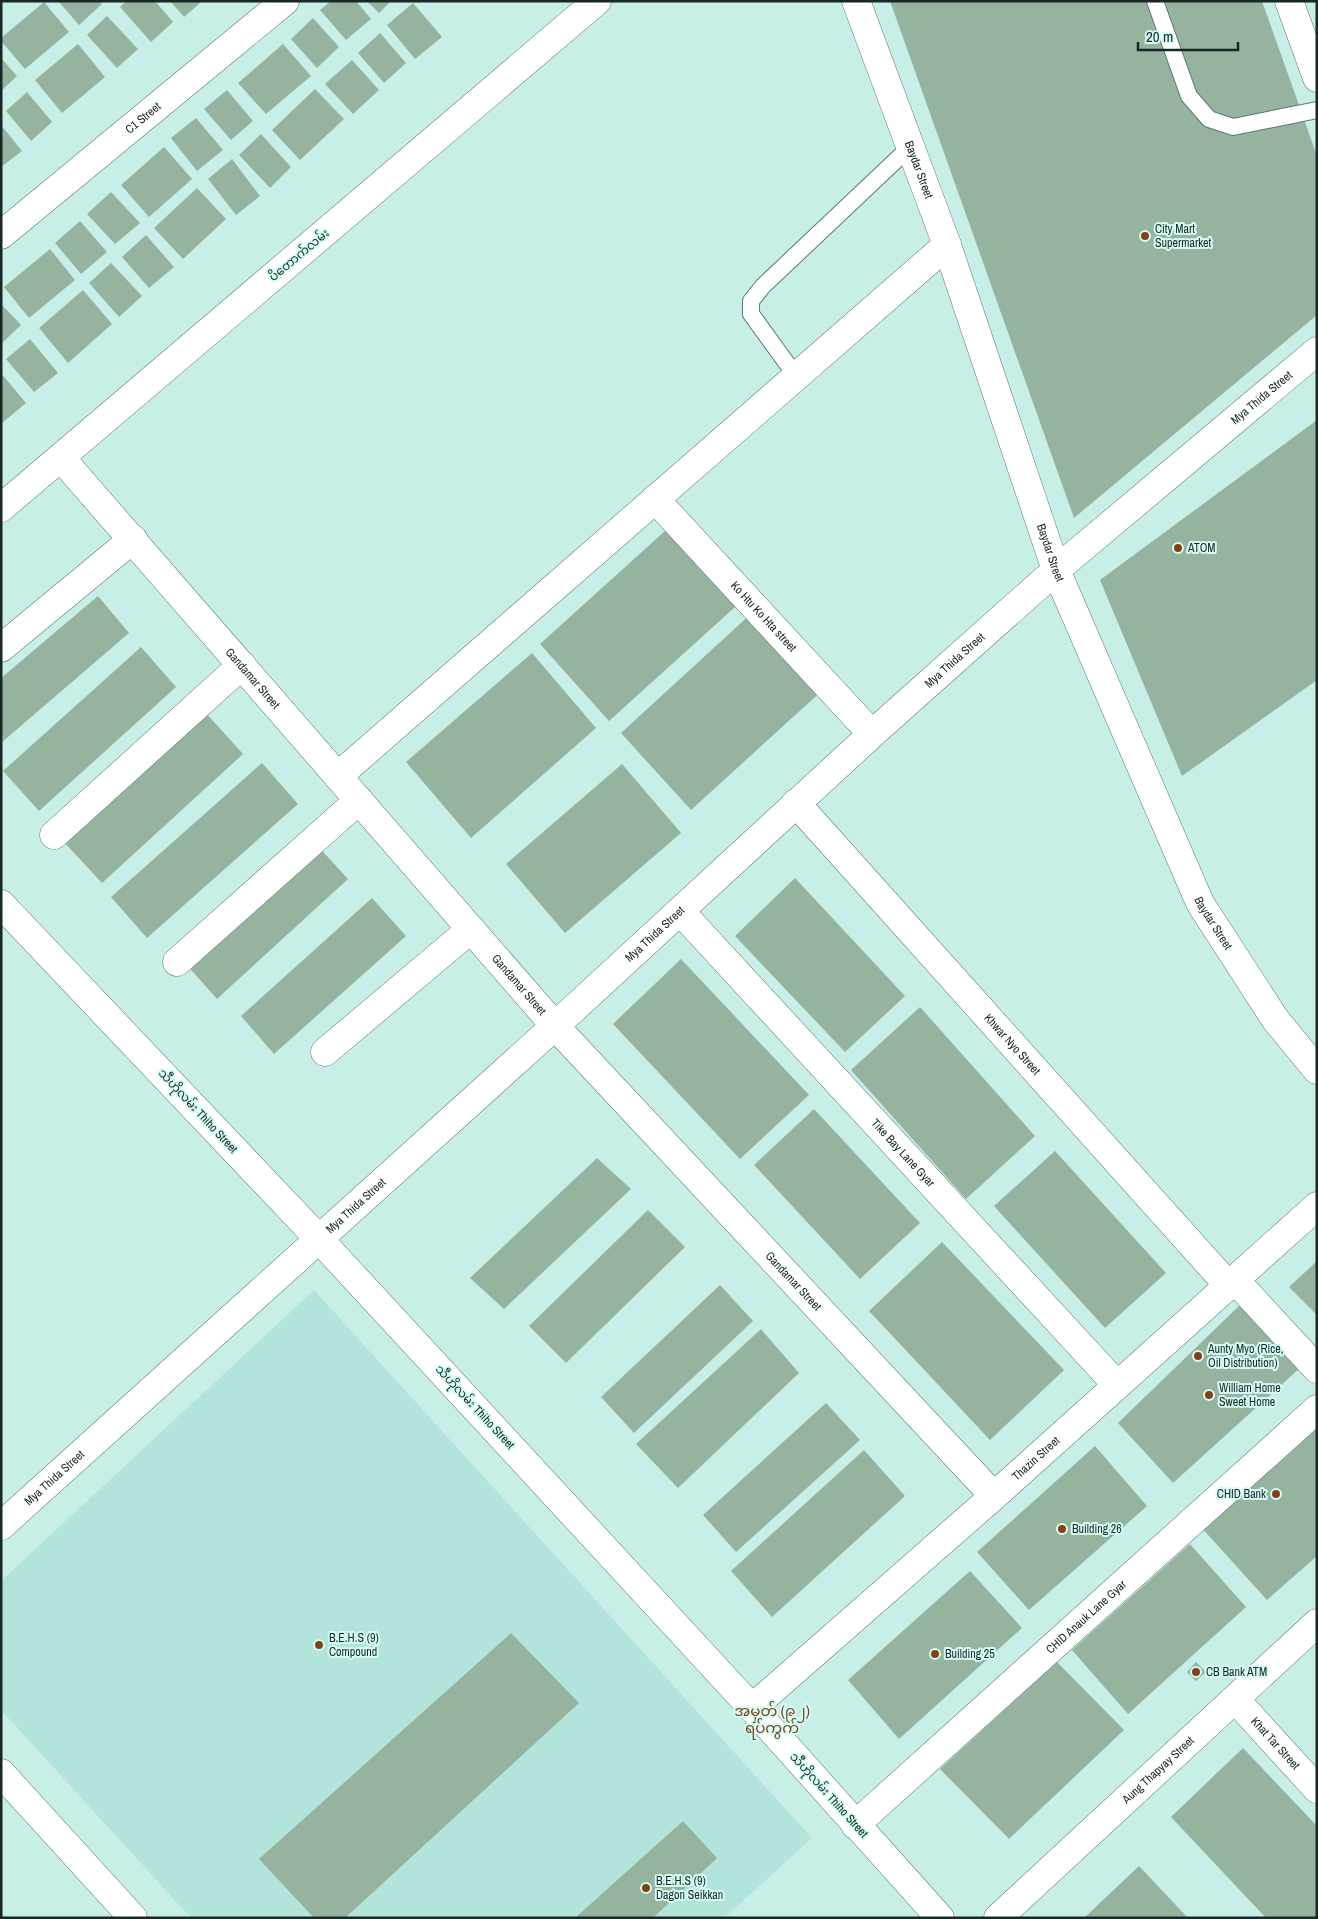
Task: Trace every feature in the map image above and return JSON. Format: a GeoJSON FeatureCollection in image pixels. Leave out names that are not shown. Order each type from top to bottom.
{"type":"FeatureCollection","features":[{"type":"Feature","properties":{"kind":"street","name":"C1 Street"},"geometry":{"type":"LineString","coordinates":[[1,235],[285,1]]}},
{"type":"Feature","properties":{"kind":"street","name":"ပိတောက်လမ်း"},"geometry":{"type":"LineString","coordinates":[[1,508],[597,1]]}},
{"type":"Feature","properties":{"kind":"street","name":"Baydar Street"},"geometry":{"type":"LineString","coordinates":[[856,1],[947,245],[1056,570],[1200,903],[1274,1019],[1317,1070]]}},
{"type":"Feature","properties":{"kind":"street"},"geometry":{"type":"LineString","coordinates":[[1289,1],[1317,78]]}},
{"type":"Feature","properties":{"kind":"street"},"geometry":{"type":"LineString","coordinates":[[338,776],[947,245]]}},
{"type":"Feature","properties":{"kind":"street","name":"Mya Thida Street"},"geometry":{"type":"LineString","coordinates":[[1,1526],[555,1026],[872,734],[1056,570],[1317,351]]}},
{"type":"Feature","properties":{"kind":"street","name":"Gandamar Street"},"geometry":{"type":"LineString","coordinates":[[61,458],[555,1026],[994,1496]]}},
{"type":"Feature","properties":{"kind":"street","name":"Ko Htu Ko Hta street"},"geometry":{"type":"LineString","coordinates":[[655,499],[872,734]]}},
{"type":"Feature","properties":{"kind":"street"},"geometry":{"type":"LineString","coordinates":[[1,648],[132,539]]}},
{"type":"Feature","properties":{"kind":"street"},"geometry":{"type":"LineString","coordinates":[[54,835],[242,665]]}},
{"type":"Feature","properties":{"kind":"street"},"geometry":{"type":"LineString","coordinates":[[177,962],[358,800]]}},
{"type":"Feature","properties":{"kind":"street","name":"Khwar Nyo Street"},"geometry":{"type":"LineString","coordinates":[[796,803],[1232,1282],[1317,1368]]}},
{"type":"Feature","properties":{"kind":"street","name":"သီဟိုလမ်း Thiho Street"},"geometry":{"type":"LineString","coordinates":[[1,904],[319,1239],[752,1708],[940,1918]]}},
{"type":"Feature","properties":{"kind":"street","name":"Tike Bay Lane Gyar"},"geometry":{"type":"LineString","coordinates":[[680,910],[1110,1379]]}},
{"type":"Feature","properties":{"kind":"street"},"geometry":{"type":"LineString","coordinates":[[325,1052],[471,929]]}},
{"type":"Feature","properties":{"kind":"street","name":"Thazin Street"},"geometry":{"type":"LineString","coordinates":[[752,1708],[994,1496],[1110,1379],[1232,1282],[1317,1206]]}},
{"type":"Feature","properties":{"kind":"street","name":"CHID Anauk Lane Gyar"},"geometry":{"type":"LineString","coordinates":[[855,1824],[1317,1409]]}},
{"type":"Feature","properties":{"kind":"street","name":"Aung Thapyay Street"},"geometry":{"type":"LineString","coordinates":[[998,1918],[1317,1623]]}},
{"type":"Feature","properties":{"kind":"street","name":"Khat Tar Street"},"geometry":{"type":"LineString","coordinates":[[1235,1698],[1317,1789]]}},
{"type":"Feature","properties":{"kind":"street"},"geometry":{"type":"LineString","coordinates":[[1,1772],[134,1918]]}},
{"type":"Feature","properties":{"kind":"lane"},"geometry":{"type":"LineString","coordinates":[[1155,1],[1189,96],[1209,119],[1233,127],[1317,110]]}},
{"type":"Feature","properties":{"kind":"lane"},"geometry":{"type":"LineString","coordinates":[[796,376],[751,314],[752,301],[762,286],[910,148]]}},
{"type":"Feature","properties":{"kind":"shaded area","name":"B.E.H.S (9) Compound"},"geometry":{"type":"Polygon","coordinates":[[[314,1290],[812,1838],[724,1918],[191,1918],[1,1710],[1,1581],[314,1290]]]}},
{"type":"Feature","properties":{"kind":"building"},"geometry":{"type":"Polygon","coordinates":[[[58,1],[99,1],[102,4],[79,25],[58,1]]]}},
{"type":"Feature","properties":{"kind":"building"},"geometry":{"type":"Polygon","coordinates":[[[126,1],[155,1],[173,22],[151,42],[120,7],[126,1]]]}},
{"type":"Feature","properties":{"kind":"building"},"geometry":{"type":"Polygon","coordinates":[[[170,1],[199,1],[200,3],[184,17],[170,1]]]}},
{"type":"Feature","properties":{"kind":"building"},"geometry":{"type":"Polygon","coordinates":[[[331,1],[356,1],[371,19],[346,40],[320,10],[331,1]]]}},
{"type":"Feature","properties":{"kind":"building"},"geometry":{"type":"Polygon","coordinates":[[[367,1],[391,1],[379,13],[367,1]]]}},
{"type":"Feature","properties":{"kind":"building","name":"City Mart Supermarket"},"geometry":{"type":"Polygon","coordinates":[[[890,1],[1262,1],[1317,156],[1317,315],[1074,518],[890,1]]]}},
{"type":"Feature","properties":{"kind":"building"},"geometry":{"type":"Polygon","coordinates":[[[44,2],[69,32],[25,69],[1,41],[1,38],[44,2]]]}},
{"type":"Feature","properties":{"kind":"building"},"geometry":{"type":"Polygon","coordinates":[[[413,3],[442,37],[415,59],[387,25],[413,3]]]}},
{"type":"Feature","properties":{"kind":"building"},"geometry":{"type":"Polygon","coordinates":[[[107,16],[138,49],[117,68],[87,35],[107,16]]]}},
{"type":"Feature","properties":{"kind":"building"},"geometry":{"type":"Polygon","coordinates":[[[313,18],[339,47],[317,68],[291,39],[313,18]]]}},
{"type":"Feature","properties":{"kind":"building"},"geometry":{"type":"Polygon","coordinates":[[[380,33],[406,63],[384,83],[358,53],[380,33]]]}},
{"type":"Feature","properties":{"kind":"building"},"geometry":{"type":"Polygon","coordinates":[[[78,44],[105,77],[62,113],[35,80],[78,44]]]}},
{"type":"Feature","properties":{"kind":"building"},"geometry":{"type":"Polygon","coordinates":[[[283,44],[311,76],[266,114],[238,83],[283,44]]]}},
{"type":"Feature","properties":{"kind":"building"},"geometry":{"type":"Polygon","coordinates":[[[1,58],[17,76],[1,91],[1,58]]]}},
{"type":"Feature","properties":{"kind":"building"},"geometry":{"type":"Polygon","coordinates":[[[352,60],[379,90],[353,114],[325,84],[352,60]]]}},
{"type":"Feature","properties":{"kind":"building"},"geometry":{"type":"Polygon","coordinates":[[[315,89],[344,119],[300,160],[272,130],[315,89]]]}},
{"type":"Feature","properties":{"kind":"building"},"geometry":{"type":"Polygon","coordinates":[[[227,90],[253,121],[231,140],[204,109],[227,90]]]}},
{"type":"Feature","properties":{"kind":"building"},"geometry":{"type":"Polygon","coordinates":[[[27,92],[52,122],[31,141],[6,111],[27,92]]]}},
{"type":"Feature","properties":{"kind":"building"},"geometry":{"type":"Polygon","coordinates":[[[196,118],[223,150],[197,171],[171,138],[196,118]]]}},
{"type":"Feature","properties":{"kind":"building"},"geometry":{"type":"Polygon","coordinates":[[[1,125],[22,151],[1,167],[1,125]]]}},
{"type":"Feature","properties":{"kind":"building"},"geometry":{"type":"Polygon","coordinates":[[[261,134],[291,167],[270,188],[239,155],[261,134]]]}},
{"type":"Feature","properties":{"kind":"building"},"geometry":{"type":"Polygon","coordinates":[[[164,147],[192,179],[149,217],[121,185],[164,147]]]}},
{"type":"Feature","properties":{"kind":"building"},"geometry":{"type":"Polygon","coordinates":[[[232,159],[260,196],[236,215],[208,179],[232,159]]]}},
{"type":"Feature","properties":{"kind":"building"},"geometry":{"type":"Polygon","coordinates":[[[197,188],[226,219],[183,259],[154,228],[197,188]]]}},
{"type":"Feature","properties":{"kind":"building"},"geometry":{"type":"Polygon","coordinates":[[[111,192],[140,223],[115,244],[87,214],[111,192]]]}},
{"type":"Feature","properties":{"kind":"building"},"geometry":{"type":"Polygon","coordinates":[[[80,221],[107,252],[81,274],[55,243],[80,221]]]}},
{"type":"Feature","properties":{"kind":"building"},"geometry":{"type":"Polygon","coordinates":[[[146,235],[174,267],[149,288],[122,257],[146,235]]]}},
{"type":"Feature","properties":{"kind":"building"},"geometry":{"type":"Polygon","coordinates":[[[50,249],[75,280],[29,318],[4,287],[50,249]]]}},
{"type":"Feature","properties":{"kind":"building"},"geometry":{"type":"Polygon","coordinates":[[[111,263],[142,296],[119,317],[89,283],[111,263]]]}},
{"type":"Feature","properties":{"kind":"building"},"geometry":{"type":"Polygon","coordinates":[[[83,290],[112,324],[68,363],[39,328],[83,290]]]}},
{"type":"Feature","properties":{"kind":"building"},"geometry":{"type":"Polygon","coordinates":[[[1,304],[21,325],[1,344],[1,304]]]}},
{"type":"Feature","properties":{"kind":"building"},"geometry":{"type":"Polygon","coordinates":[[[30,339],[58,373],[34,392],[6,359],[30,339]]]}},
{"type":"Feature","properties":{"kind":"building"},"geometry":{"type":"Polygon","coordinates":[[[1,373],[26,403],[2,423],[1,422],[1,373]]]}},
{"type":"Feature","properties":{"kind":"building"},"geometry":{"type":"Polygon","coordinates":[[[1317,420],[1317,680],[1182,776],[1100,580],[1317,420]]]}},
{"type":"Feature","properties":{"kind":"building"},"geometry":{"type":"Polygon","coordinates":[[[676,521],[745,598],[609,721],[540,644],[676,521]]]}},
{"type":"Feature","properties":{"kind":"building"},"geometry":{"type":"Polygon","coordinates":[[[98,596],[129,633],[1,743],[1,678],[98,596]]]}},
{"type":"Feature","properties":{"kind":"building"},"geometry":{"type":"Polygon","coordinates":[[[754,611],[825,688],[691,810],[621,733],[754,611]]]}},
{"type":"Feature","properties":{"kind":"building"},"geometry":{"type":"Polygon","coordinates":[[[141,647],[176,687],[39,811],[3,771],[141,647]]]}},
{"type":"Feature","properties":{"kind":"building"},"geometry":{"type":"Polygon","coordinates":[[[532,653],[596,728],[471,838],[406,762],[532,653]]]}},
{"type":"Feature","properties":{"kind":"building"},"geometry":{"type":"Polygon","coordinates":[[[205,712],[243,754],[102,883],[63,841],[205,712]]]}},
{"type":"Feature","properties":{"kind":"building"},"geometry":{"type":"Polygon","coordinates":[[[262,763],[298,804],[147,938],[111,897],[262,763]]]}},
{"type":"Feature","properties":{"kind":"building"},"geometry":{"type":"Polygon","coordinates":[[[622,764],[681,833],[565,933],[506,864],[622,764]]]}},
{"type":"Feature","properties":{"kind":"building"},"geometry":{"type":"Polygon","coordinates":[[[316,844],[348,879],[217,999],[185,963],[316,844]]]}},
{"type":"Feature","properties":{"kind":"building"},"geometry":{"type":"Polygon","coordinates":[[[795,878],[905,996],[845,1052],[735,936],[795,878]]]}},
{"type":"Feature","properties":{"kind":"building"},"geometry":{"type":"Polygon","coordinates":[[[372,898],[406,936],[274,1054],[241,1016],[372,898]]]}},
{"type":"Feature","properties":{"kind":"building"},"geometry":{"type":"Polygon","coordinates":[[[681,959],[809,1095],[740,1159],[613,1024],[681,959]]]}},
{"type":"Feature","properties":{"kind":"building"},"geometry":{"type":"Polygon","coordinates":[[[920,1007],[1035,1136],[966,1199],[851,1070],[920,1007]]]}},
{"type":"Feature","properties":{"kind":"building"},"geometry":{"type":"Polygon","coordinates":[[[814,1109],[920,1223],[860,1279],[754,1165],[814,1109]]]}},
{"type":"Feature","properties":{"kind":"building"},"geometry":{"type":"Polygon","coordinates":[[[1055,1151],[1166,1273],[1105,1328],[994,1206],[1055,1151]]]}},
{"type":"Feature","properties":{"kind":"building"},"geometry":{"type":"Polygon","coordinates":[[[597,1158],[631,1189],[504,1309],[470,1278],[597,1158]]]}},
{"type":"Feature","properties":{"kind":"building"},"geometry":{"type":"Polygon","coordinates":[[[648,1210],[685,1247],[566,1363],[529,1326],[648,1210]]]}},
{"type":"Feature","properties":{"kind":"building"},"geometry":{"type":"Polygon","coordinates":[[[942,1242],[1064,1370],[990,1440],[869,1311],[942,1242]]]}},
{"type":"Feature","properties":{"kind":"building"},"geometry":{"type":"Polygon","coordinates":[[[1317,1261],[1317,1315],[1289,1287],[1317,1261]]]}},
{"type":"Feature","properties":{"kind":"building"},"geometry":{"type":"Polygon","coordinates":[[[720,1285],[753,1321],[634,1433],[601,1397],[720,1285]]]}},
{"type":"Feature","properties":{"kind":"building","name":"William Home Sweet Home"},"geometry":{"type":"Polygon","coordinates":[[[1242,1303],[1301,1367],[1173,1483],[1118,1423],[1242,1303]]]}},
{"type":"Feature","properties":{"kind":"building"},"geometry":{"type":"Polygon","coordinates":[[[761,1329],[799,1373],[678,1488],[636,1444],[761,1329]]]}},
{"type":"Feature","properties":{"kind":"building"},"geometry":{"type":"Polygon","coordinates":[[[826,1403],[860,1440],[736,1552],[703,1515],[826,1403]]]}},
{"type":"Feature","properties":{"kind":"building","name":"CHID Bank"},"geometry":{"type":"Polygon","coordinates":[[[1317,1422],[1317,1556],[1267,1600],[1200,1526],[1317,1422]]]}},
{"type":"Feature","properties":{"kind":"building","name":"Building 26"},"geometry":{"type":"Polygon","coordinates":[[[1095,1446],[1147,1506],[1029,1610],[977,1552],[1095,1446]]]}},
{"type":"Feature","properties":{"kind":"building"},"geometry":{"type":"Polygon","coordinates":[[[864,1450],[905,1496],[772,1617],[731,1571],[864,1450]]]}},
{"type":"Feature","properties":{"kind":"building"},"geometry":{"type":"Polygon","coordinates":[[[1190,1544],[1246,1607],[1128,1714],[1072,1650],[1190,1544]]]}},
{"type":"Feature","properties":{"kind":"building","name":"Building 25"},"geometry":{"type":"Polygon","coordinates":[[[970,1571],[1022,1628],[899,1739],[848,1680],[970,1571]]]}},
{"type":"Feature","properties":{"kind":"building"},"geometry":{"type":"Polygon","coordinates":[[[511,1633],[579,1703],[345,1918],[314,1918],[259,1859],[511,1633]]]}},
{"type":"Feature","properties":{"kind":"building"},"geometry":{"type":"Polygon","coordinates":[[[1057,1662],[1124,1730],[1009,1839],[940,1769],[1057,1662]]]}},
{"type":"Feature","properties":{"kind":"building","name":"CB Bank ATM"},"geometry":{"type":"Polygon","coordinates":[[[1196,1662],[1206,1672],[1196,1681],[1187,1672],[1196,1662]]]}},
{"type":"Feature","properties":{"kind":"building"},"geometry":{"type":"Polygon","coordinates":[[[1243,1748],[1317,1826],[1317,1918],[1266,1918],[1171,1817],[1243,1748]]]}},
{"type":"Feature","properties":{"kind":"building","name":"B.E.H.S (9) Dagon Seikkan"},"geometry":{"type":"Polygon","coordinates":[[[683,1821],[717,1858],[653,1918],[575,1918],[683,1821]]]}},
{"type":"Feature","properties":{"kind":"building"},"geometry":{"type":"Polygon","coordinates":[[[1139,1866],[1188,1918],[1084,1918],[1139,1866]]]}},
{"type":"Feature","properties":{"kind":"place","name":"City Mart Supermarket"},"geometry":{"type":"Point","coordinates":[1145,236]}},
{"type":"Feature","properties":{"kind":"place","name":"ATOM"},"geometry":{"type":"Point","coordinates":[1178,548]}},
{"type":"Feature","properties":{"kind":"place","name":"Aunty Myo (Rice, Oil Distribution)"},"geometry":{"type":"Point","coordinates":[1198,1356]}},
{"type":"Feature","properties":{"kind":"place","name":"William Home Sweet Home"},"geometry":{"type":"Point","coordinates":[1209,1395]}},
{"type":"Feature","properties":{"kind":"place","name":"CHID Bank"},"geometry":{"type":"Point","coordinates":[1276,1494]}},
{"type":"Feature","properties":{"kind":"place","name":"Building 26"},"geometry":{"type":"Point","coordinates":[1062,1529]}},
{"type":"Feature","properties":{"kind":"place","name":"B.E.H.S (9) Compound"},"geometry":{"type":"Point","coordinates":[319,1645]}},
{"type":"Feature","properties":{"kind":"place","name":"Building 25"},"geometry":{"type":"Point","coordinates":[935,1654]}},
{"type":"Feature","properties":{"kind":"place","name":"CB Bank ATM"},"geometry":{"type":"Point","coordinates":[1196,1672]}},
{"type":"Feature","properties":{"kind":"place","name":"B.E.H.S (9) Dagon Seikkan"},"geometry":{"type":"Point","coordinates":[646,1888]}},
{"type":"Feature","properties":{"kind":"district","name":"အမှတ် (၉၂) ရပ်ကွက်"},"geometry":{"type":"Point","coordinates":[772,1720]}}]}
